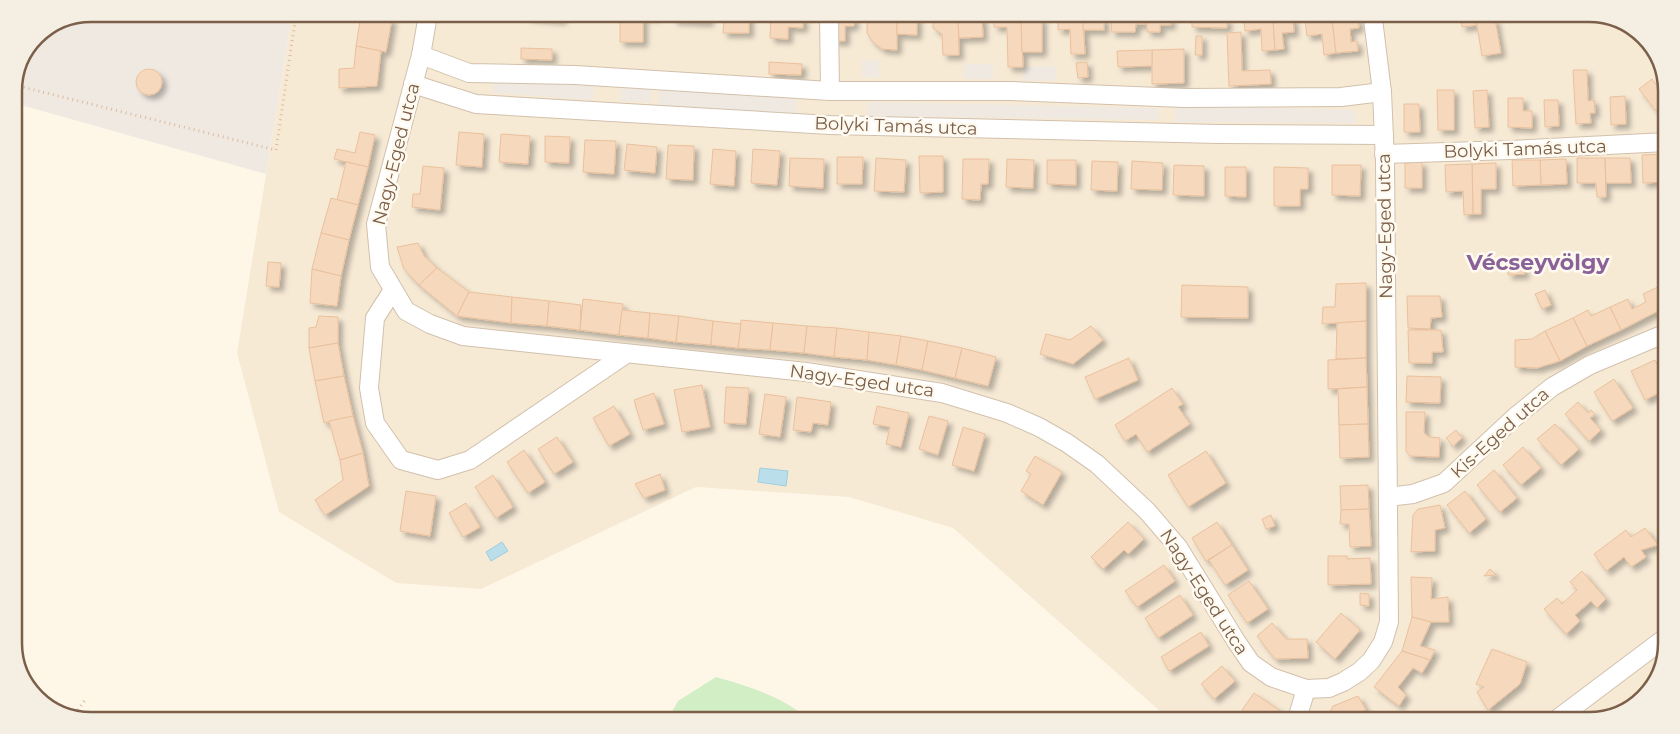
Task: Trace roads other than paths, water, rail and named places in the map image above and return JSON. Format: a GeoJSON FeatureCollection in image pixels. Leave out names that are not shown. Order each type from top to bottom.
{"type":"FeatureCollection","features":[{"type":"Feature","properties":{"kind":"street","name":"Nagy-Eged utca"},"geometry":{"type":"LineString","coordinates":[[427,23],[421,55],[376,224],[380,267],[406,310],[430,324],[462,336],[806,372],[942,393],[1007,413],[1039,427],[1067,443],[1097,464],[1166,531],[1251,663],[1271,677],[1306,689],[1330,688],[1344,682],[1359,672],[1371,661],[1383,642],[1389,622],[1384,135],[1382,92],[1373,23]]}},
{"type":"Feature","properties":{"kind":"street"},"geometry":{"type":"LineString","coordinates":[[828,23],[830,91]]}},
{"type":"Feature","properties":{"kind":"street"},"geometry":{"type":"LineString","coordinates":[[421,55],[469,73],[575,75],[830,91],[1012,91],[1184,98],[1341,97],[1382,92]]}},
{"type":"Feature","properties":{"kind":"street","name":"Bolyki Tamás utca"},"geometry":{"type":"LineString","coordinates":[[413,84],[476,104],[821,125],[1219,134],[1384,135]]}},
{"type":"Feature","properties":{"kind":"street","name":"Bolyki Tamás utca"},"geometry":{"type":"LineString","coordinates":[[1384,154],[1657,142]]}},
{"type":"Feature","properties":{"kind":"street"},"geometry":{"type":"LineString","coordinates":[[393,290],[375,318],[369,388],[375,423],[401,460],[438,470],[470,460],[626,354]]}},
{"type":"Feature","properties":{"kind":"street","name":"Kis-Eged utca"},"geometry":{"type":"LineString","coordinates":[[1388,497],[1413,494],[1444,483],[1514,417],[1552,387],[1590,365],[1657,337]]}},
{"type":"Feature","properties":{"kind":"street"},"geometry":{"type":"LineString","coordinates":[[1567,712],[1658,643]]}},
{"type":"Feature","properties":{"kind":"street"},"geometry":{"type":"LineString","coordinates":[[1299,712],[1306,689]]}},
{"type":"Feature","properties":{"kind":"water"},"geometry":{"type":"Polygon","coordinates":[[[760,468],[788,471],[786,486],[758,482],[760,468]]]}},
{"type":"Feature","properties":{"kind":"water"},"geometry":{"type":"Polygon","coordinates":[[[502,542],[508,551],[491,561],[486,552],[502,542]]]}},
{"type":"Feature","properties":{"kind":"district","name":"Vécseyvölgy"},"geometry":{"type":"Point","coordinates":[1538,262]}}]}
